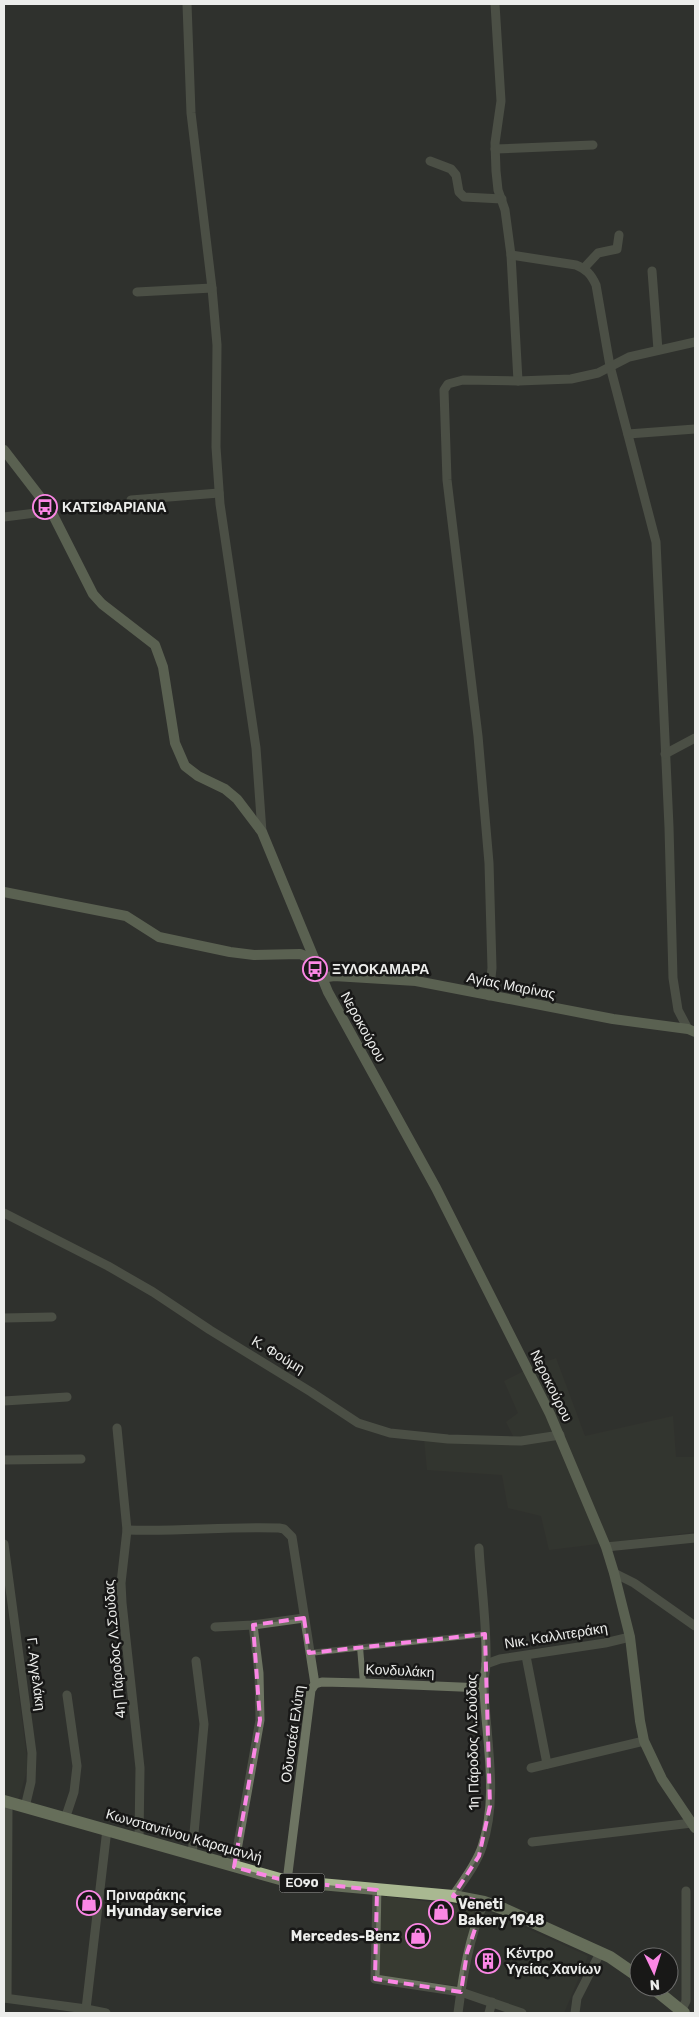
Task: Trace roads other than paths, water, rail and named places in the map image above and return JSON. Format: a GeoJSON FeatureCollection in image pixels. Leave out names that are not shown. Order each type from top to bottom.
{"type":"FeatureCollection","features":[{"type":"Feature","properties":{"kind":"main road","name":"Νεροκούρου"},"geometry":{"type":"LineString","coordinates":[[4,450],[51,511],[93,594],[102,604],[155,645],[163,667],[175,744],[184,766],[198,776],[225,789],[237,799],[262,832],[321,978],[436,1188],[560,1435],[606,1547],[614,1573],[630,1637],[644,1741],[662,1779],[693,1825]]}},
{"type":"Feature","properties":{"kind":"main road"},"geometry":{"type":"LineString","coordinates":[[4,892],[126,916],[159,937],[230,952],[254,955],[300,954],[313,959]]}},
{"type":"Feature","properties":{"kind":"main road","name":"Αγίας Μαρίνας"},"geometry":{"type":"LineString","coordinates":[[321,978],[334,976],[416,982],[613,1019],[692,1030]]}},
{"type":"Feature","properties":{"kind":"main road","name":"Κωνσταντίνου Καραμανλή"},"geometry":{"type":"LineString","coordinates":[[6,1802],[288,1881],[453,1896],[484,1902],[600,1953],[629,1971]]}},
{"type":"Feature","properties":{"kind":"main road"},"geometry":{"type":"LineString","coordinates":[[664,1997],[682,2012]]}},
{"type":"Feature","properties":{"kind":"street"},"geometry":{"type":"LineString","coordinates":[[187,4],[191,113],[212,288],[217,352],[216,447],[219,492],[256,748],[262,832]]}},
{"type":"Feature","properties":{"kind":"street"},"geometry":{"type":"LineString","coordinates":[[495,4],[501,101],[495,149],[497,180],[511,254],[518,381]]}},
{"type":"Feature","properties":{"kind":"street"},"geometry":{"type":"LineString","coordinates":[[495,149],[593,145]]}},
{"type":"Feature","properties":{"kind":"street"},"geometry":{"type":"LineString","coordinates":[[430,161],[451,169],[456,175],[460,192],[464,197],[502,199]]}},
{"type":"Feature","properties":{"kind":"street"},"geometry":{"type":"LineString","coordinates":[[584,268],[598,253],[617,249],[618,235]]}},
{"type":"Feature","properties":{"kind":"street"},"geometry":{"type":"LineString","coordinates":[[511,254],[584,268],[589,272],[596,285],[610,366],[656,542],[675,993],[678,1010],[692,1030]]}},
{"type":"Feature","properties":{"kind":"street"},"geometry":{"type":"LineString","coordinates":[[652,271],[658,350]]}},
{"type":"Feature","properties":{"kind":"street"},"geometry":{"type":"LineString","coordinates":[[137,292],[212,288]]}},
{"type":"Feature","properties":{"kind":"street"},"geometry":{"type":"LineString","coordinates":[[488,996],[492,968],[489,863],[478,736],[447,480],[444,390],[448,384],[463,380],[518,381],[571,379],[598,373],[629,357],[695,342]]}},
{"type":"Feature","properties":{"kind":"street"},"geometry":{"type":"LineString","coordinates":[[628,434],[695,429]]}},
{"type":"Feature","properties":{"kind":"street"},"geometry":{"type":"LineString","coordinates":[[131,500],[219,492]]}},
{"type":"Feature","properties":{"kind":"street"},"geometry":{"type":"LineString","coordinates":[[4,517],[51,511]]}},
{"type":"Feature","properties":{"kind":"street"},"geometry":{"type":"LineString","coordinates":[[665,754],[695,738]]}},
{"type":"Feature","properties":{"kind":"street","name":"Κ. Φούμη"},"geometry":{"type":"LineString","coordinates":[[4,1213],[108,1266],[153,1292],[358,1423],[390,1433],[448,1439],[521,1442],[560,1435]]}},
{"type":"Feature","properties":{"kind":"street"},"geometry":{"type":"LineString","coordinates":[[4,1318],[52,1317]]}},
{"type":"Feature","properties":{"kind":"street"},"geometry":{"type":"LineString","coordinates":[[4,1401],[67,1398]]}},
{"type":"Feature","properties":{"kind":"street","name":"4η Πάροδος Λ.Σούδας"},"geometry":{"type":"LineString","coordinates":[[117,1428],[127,1530],[121,1583],[140,1768],[139,1838]]}},
{"type":"Feature","properties":{"kind":"street"},"geometry":{"type":"LineString","coordinates":[[4,1460],[81,1459]]}},
{"type":"Feature","properties":{"kind":"street","name":"Οδυσσέα Ελύτη"},"geometry":{"type":"LineString","coordinates":[[127,1530],[151,1531],[238,1527],[279,1528],[289,1533],[294,1542],[315,1684],[310,1690],[288,1881]]}},
{"type":"Feature","properties":{"kind":"street"},"geometry":{"type":"LineString","coordinates":[[606,1547],[695,1538]]}},
{"type":"Feature","properties":{"kind":"street","name":"Γ. Αγγελάκη"},"geometry":{"type":"LineString","coordinates":[[4,1544],[32,1753],[32,1775],[25,1807]]}},
{"type":"Feature","properties":{"kind":"street","name":"1η Πάροδος Λ.Σούδας"},"geometry":{"type":"LineString","coordinates":[[453,1896],[479,1856],[490,1806],[484,1688],[486,1664],[485,1634],[479,1548]]}},
{"type":"Feature","properties":{"kind":"street"},"geometry":{"type":"LineString","coordinates":[[614,1573],[634,1583],[695,1626]]}},
{"type":"Feature","properties":{"kind":"street"},"geometry":{"type":"LineString","coordinates":[[215,1627],[253,1625],[304,1618]]}},
{"type":"Feature","properties":{"kind":"street"},"geometry":{"type":"LineString","coordinates":[[234,1867],[260,1720],[259,1673],[253,1625]]}},
{"type":"Feature","properties":{"kind":"street"},"geometry":{"type":"LineString","coordinates":[[309,1653],[485,1634]]}},
{"type":"Feature","properties":{"kind":"street","name":"Νικ. Καλλιτεράκη"},"geometry":{"type":"LineString","coordinates":[[486,1664],[500,1659],[605,1643],[630,1637]]}},
{"type":"Feature","properties":{"kind":"street"},"geometry":{"type":"LineString","coordinates":[[360,1648],[363,1683]]}},
{"type":"Feature","properties":{"kind":"street"},"geometry":{"type":"LineString","coordinates":[[526,1656],[547,1764]]}},
{"type":"Feature","properties":{"kind":"street"},"geometry":{"type":"LineString","coordinates":[[192,1855],[204,1724],[196,1661]]}},
{"type":"Feature","properties":{"kind":"street","name":"Κονδυλάκη"},"geometry":{"type":"LineString","coordinates":[[315,1684],[322,1682],[484,1688]]}},
{"type":"Feature","properties":{"kind":"street"},"geometry":{"type":"LineString","coordinates":[[65,1819],[76,1782],[76,1766],[66,1695]]}},
{"type":"Feature","properties":{"kind":"street"},"geometry":{"type":"LineString","coordinates":[[531,1768],[644,1741]]}},
{"type":"Feature","properties":{"kind":"street"},"geometry":{"type":"LineString","coordinates":[[6,1802],[5,1998],[61,2010],[86,2009],[106,2013]]}},
{"type":"Feature","properties":{"kind":"street"},"geometry":{"type":"LineString","coordinates":[[532,1842],[693,1825]]}},
{"type":"Feature","properties":{"kind":"street"},"geometry":{"type":"LineString","coordinates":[[86,2009],[107,1829]]}},
{"type":"Feature","properties":{"kind":"street"},"geometry":{"type":"LineString","coordinates":[[378,1890],[375,1979],[461,1992],[522,2013]]}},
{"type":"Feature","properties":{"kind":"street"},"geometry":{"type":"LineString","coordinates":[[682,2012],[686,2001],[686,1891]]}},
{"type":"Feature","properties":{"kind":"street"},"geometry":{"type":"LineString","coordinates":[[458,2013],[467,1953],[474,1925],[484,1902]]}},
{"type":"Feature","properties":{"kind":"street"},"geometry":{"type":"LineString","coordinates":[[575,2013],[577,1998],[600,1953]]}},
{"type":"Feature","properties":{"kind":"street"},"geometry":{"type":"LineString","coordinates":[[489,2013],[492,2002]]}},
{"type":"Feature","properties":{"kind":"place","name":"ΚΑΤΣΙΦΑΡΙΑΝΑ"},"geometry":{"type":"Point","coordinates":[45,507]}},
{"type":"Feature","properties":{"kind":"place","name":"ΞΥΛΟΚΑΜΑΡΑ"},"geometry":{"type":"Point","coordinates":[315,969]}},
{"type":"Feature","properties":{"kind":"place","name":"Πριναράκης Hyunday service"},"geometry":{"type":"Point","coordinates":[89,1903]}},
{"type":"Feature","properties":{"kind":"place","name":"Veneti Bakery 1948"},"geometry":{"type":"Point","coordinates":[441,1912]}},
{"type":"Feature","properties":{"kind":"place","name":"Mercedes-Benz"},"geometry":{"type":"Point","coordinates":[418,1936]}},
{"type":"Feature","properties":{"kind":"place","name":"Κέντρο Υγείας Χανίων"},"geometry":{"type":"Point","coordinates":[488,1961]}}]}
